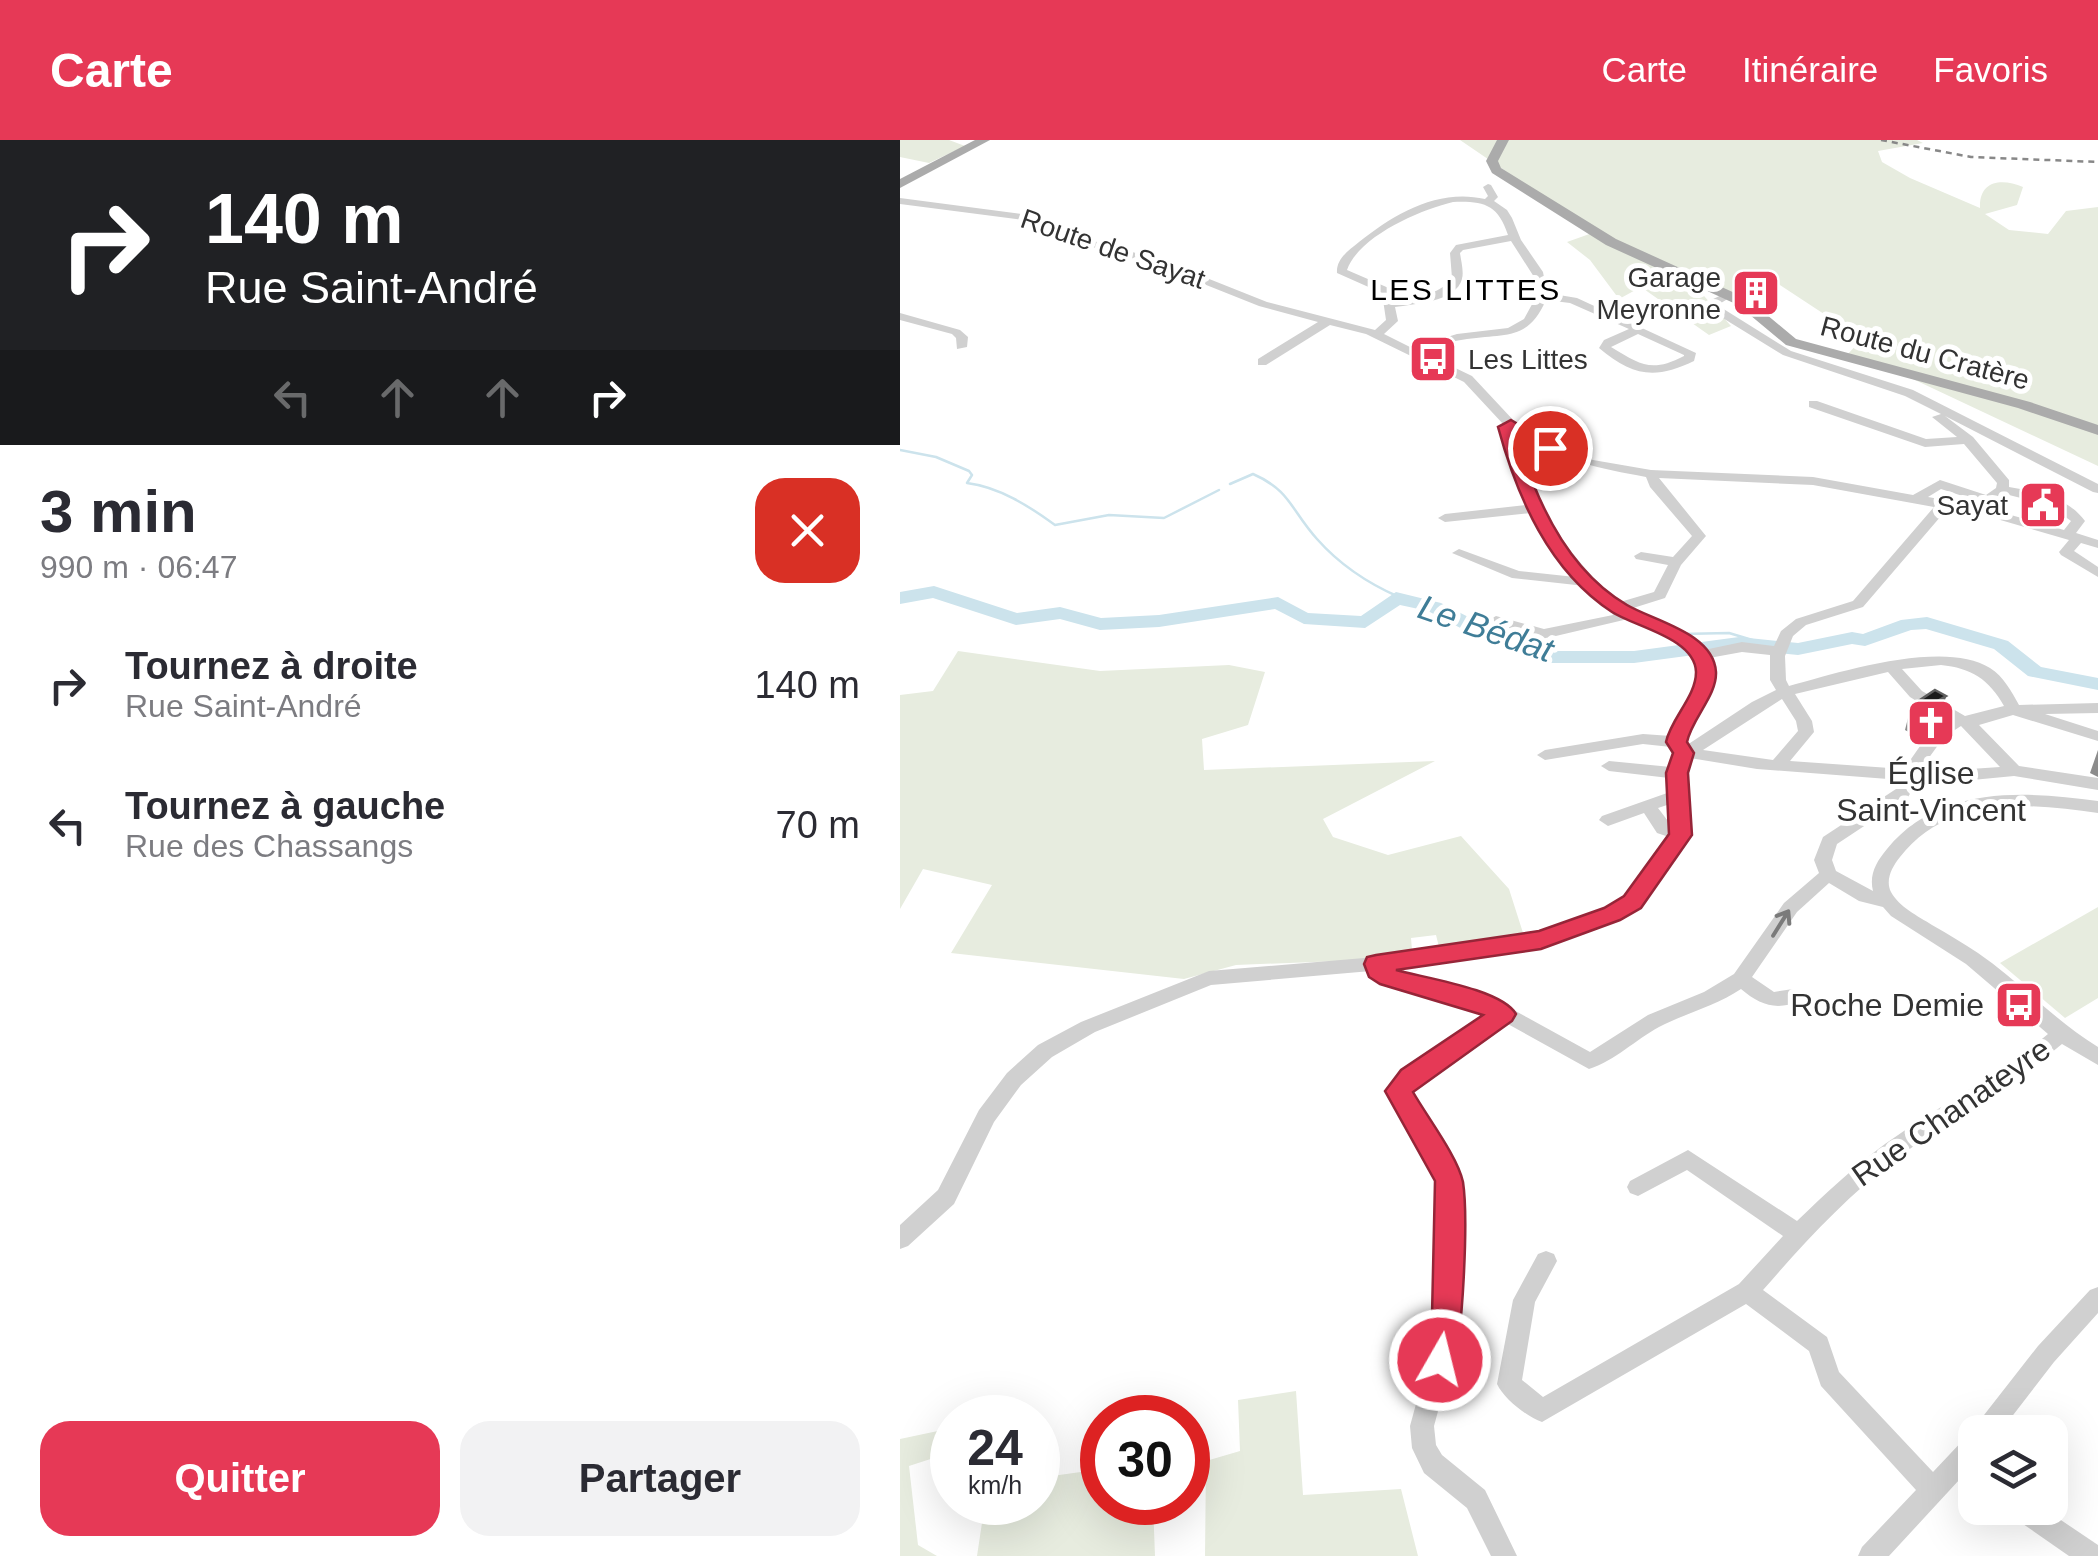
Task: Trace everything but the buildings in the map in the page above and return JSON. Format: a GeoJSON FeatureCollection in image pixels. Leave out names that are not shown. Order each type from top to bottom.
{"type":"FeatureCollection","features":[{"type":"Feature","properties":{"kind":"main road"},"geometry":{"type":"LineString","coordinates":[[900,182],[984,140]]}},
{"type":"Feature","properties":{"kind":"main road","name":"Route du Cratère"},"geometry":{"type":"LineString","coordinates":[[1503,140],[1492,161],[1496,170],[1605,239],[1752,308],[1783,338],[1803,347],[1901,370],[2098,430]]}},
{"type":"Feature","properties":{"kind":"street"},"geometry":{"type":"LineString","coordinates":[[1485,204],[1493,197],[1488,187]]}},
{"type":"Feature","properties":{"kind":"street"},"geometry":{"type":"LineString","coordinates":[[1376,335],[1392,320],[1384,287],[1341,271],[1343,262],[1375,233],[1412,210],[1443,201],[1485,204],[1505,214],[1514,238],[1542,277],[1543,296],[1528,321],[1515,329],[1459,337],[1412,352]]}},
{"type":"Feature","properties":{"kind":"street","name":"Route de Sayat"},"geometry":{"type":"LineString","coordinates":[[900,202],[1026,217],[1072,238],[1160,264],[1243,296],[1376,335],[1476,384],[1511,425]]}},
{"type":"Feature","properties":{"kind":"street"},"geometry":{"type":"LineString","coordinates":[[1390,304],[1431,296],[1453,285],[1455,254],[1464,244],[1514,238]]}},
{"type":"Feature","properties":{"kind":"street"},"geometry":{"type":"LineString","coordinates":[[1728,294],[1716,300],[1716,308],[1774,346],[1800,358],[1872,378],[1970,422],[2098,489]]}},
{"type":"Feature","properties":{"kind":"street"},"geometry":{"type":"LineString","coordinates":[[1543,296],[1570,298],[1690,353],[1690,358],[1663,372],[1652,372],[1605,348],[1608,342],[1635,331]]}},
{"type":"Feature","properties":{"kind":"street"},"geometry":{"type":"LineString","coordinates":[[900,316],[956,332],[962,338],[961,347]]}},
{"type":"Feature","properties":{"kind":"street"},"geometry":{"type":"LineString","coordinates":[[1262,362],[1328,321]]}},
{"type":"Feature","properties":{"kind":"street"},"geometry":{"type":"LineString","coordinates":[[1872,378],[1950,423],[2000,476],[2002,490]]}},
{"type":"Feature","properties":{"kind":"street"},"geometry":{"type":"LineString","coordinates":[[1813,404],[1925,443],[1968,440]]}},
{"type":"Feature","properties":{"kind":"street"},"geometry":{"type":"LineString","coordinates":[[900,1240],[946,1197],[986,1116],[1004,1091],[1052,1046],[1133,1007],[1209,978],[1376,964],[1525,943],[1612,914],[1637,897],[1680,835],[1680,728],[1702,688],[1706,671],[1696,651],[1643,621],[1619,613],[1563,558],[1513,456],[1506,430],[1511,425],[1570,457],[1651,474],[1785,477],[1944,504],[1982,505],[2002,490],[2043,498],[2064,507],[2090,508]]}},
{"type":"Feature","properties":{"kind":"street"},"geometry":{"type":"LineString","coordinates":[[1520,641],[1619,613],[1660,595],[1677,562],[1699,536],[1651,474]]}},
{"type":"Feature","properties":{"kind":"street"},"geometry":{"type":"LineString","coordinates":[[1916,499],[1940,484],[1982,505],[2098,544]]}},
{"type":"Feature","properties":{"kind":"street"},"geometry":{"type":"LineString","coordinates":[[1779,763],[1806,732],[1804,721],[1783,693],[1777,666],[1780,647],[1796,624],[1858,604],[1944,504]]}},
{"type":"Feature","properties":{"kind":"street"},"geometry":{"type":"LineString","coordinates":[[2064,507],[2078,521],[2066,552],[2098,572]]}},
{"type":"Feature","properties":{"kind":"street"},"geometry":{"type":"LineString","coordinates":[[1445,518],[1536,508]]}},
{"type":"Feature","properties":{"kind":"street"},"geometry":{"type":"LineString","coordinates":[[1459,553],[1517,575],[1587,582]]}},
{"type":"Feature","properties":{"kind":"street"},"geometry":{"type":"LineString","coordinates":[[1641,556],[1677,562]]}},
{"type":"Feature","properties":{"kind":"street"},"geometry":{"type":"LineString","coordinates":[[1496,620],[1544,634]]}},
{"type":"Feature","properties":{"kind":"street"},"geometry":{"type":"LineString","coordinates":[[1696,651],[1780,647]]}},
{"type":"Feature","properties":{"kind":"street"},"geometry":{"type":"LineString","coordinates":[[1680,747],[1700,747],[1783,693],[1892,666],[1940,660],[1972,664],[1999,682],[2014,710],[2098,736]]}},
{"type":"Feature","properties":{"kind":"street"},"geometry":{"type":"LineString","coordinates":[[1892,666],[1916,694],[1964,722],[2014,771]]}},
{"type":"Feature","properties":{"kind":"street"},"geometry":{"type":"LineString","coordinates":[[2098,708],[2014,710],[1938,733],[1910,772],[1902,793],[1830,841],[1823,860],[1829,875],[1865,896],[1886,900],[1973,958],[2061,1034],[2098,1058]]}},
{"type":"Feature","properties":{"kind":"street"},"geometry":{"type":"LineString","coordinates":[[1545,755],[1643,739],[1757,764],[1941,777],[2014,771],[2098,784]]}},
{"type":"Feature","properties":{"kind":"street"},"geometry":{"type":"LineString","coordinates":[[1609,766],[1677,773]]}},
{"type":"Feature","properties":{"kind":"street"},"geometry":{"type":"LineString","coordinates":[[1608,820],[1679,795]]}},
{"type":"Feature","properties":{"kind":"street"},"geometry":{"type":"LineString","coordinates":[[1886,900],[1879,886],[1882,868],[1899,841],[1915,829],[1976,806],[2010,799],[2098,807]]}},
{"type":"Feature","properties":{"kind":"street"},"geometry":{"type":"LineString","coordinates":[[1648,806],[1663,829],[1680,835]]}},
{"type":"Feature","properties":{"kind":"street"},"geometry":{"type":"LineString","coordinates":[[1376,964],[1377,970],[1389,978],[1478,1001],[1589,1061],[1613,1052],[1632,1033],[1654,1020],[1741,979],[1795,900],[1811,884],[1829,875]]}},
{"type":"Feature","properties":{"kind":"street"},"geometry":{"type":"LineString","coordinates":[[1741,979],[1770,1000],[1782,1002],[1793,996]]}},
{"type":"Feature","properties":{"kind":"street"},"geometry":{"type":"LineString","coordinates":[[1504,1014],[1410,1077],[1398,1091],[1446,1172],[1450,1189],[1447,1316],[1422,1426],[1424,1448],[1433,1464],[1476,1499],[1504,1556]]}},
{"type":"Feature","properties":{"kind":"street","name":"Rue Chanateyre"},"geometry":{"type":"LineString","coordinates":[[1546,1261],[1524,1300],[1509,1384],[1542,1411],[1747,1291],[1844,1188],[1882,1158],[2030,1061],[2061,1034]]}},
{"type":"Feature","properties":{"kind":"street"},"geometry":{"type":"LineString","coordinates":[[1638,1187],[1688,1159],[1798,1234]]}},
{"type":"Feature","properties":{"kind":"street"},"geometry":{"type":"LineString","coordinates":[[1747,1291],[1819,1345],[1829,1378],[1933,1490]]}},
{"type":"Feature","properties":{"kind":"street"},"geometry":{"type":"LineString","coordinates":[[1999,1415],[2098,1296]]}},
{"type":"Feature","properties":{"kind":"street"},"geometry":{"type":"LineString","coordinates":[[1871,1556],[1933,1490],[1958,1470]]}},
{"type":"Feature","properties":{"kind":"street"},"geometry":{"type":"LineString","coordinates":[[2046,1525],[2091,1556]]}},
{"type":"Feature","properties":{"kind":"shaded area"},"geometry":{"type":"Polygon","coordinates":[[[900,140],[949,140],[965,146],[929,163],[900,157],[900,140]]]}},
{"type":"Feature","properties":{"kind":"shaded area"},"geometry":{"type":"Polygon","coordinates":[[[1460,140],[1917,140],[1923,143],[1878,151],[1882,162],[1980,208],[1983,192],[1993,184],[2023,187],[2017,205],[1985,214],[2009,230],[2048,234],[2066,211],[2098,207],[2098,466],[1881,364],[1846,356],[1862,339],[1774,281],[1732,294],[1708,281],[1696,287],[1731,326],[1709,335],[1641,287],[1619,299],[1590,260],[1567,242],[1595,232],[1460,140]]]}},
{"type":"Feature","properties":{"kind":"shaded area"},"geometry":{"type":"Polygon","coordinates":[[[958,651],[1100,671],[1229,665],[1265,672],[1248,725],[1202,739],[1204,770],[1435,761],[1323,819],[1333,837],[1388,855],[1461,836],[1509,889],[1524,936],[1439,947],[1436,935],[1411,938],[1412,950],[1363,960],[1236,965],[1184,979],[951,953],[992,885],[923,869],[900,909],[900,695],[933,691],[958,651]]]}},
{"type":"Feature","properties":{"kind":"shaded area"},"geometry":{"type":"Polygon","coordinates":[[[2098,907],[2098,998],[2065,1018],[2000,963],[2098,907]]]}},
{"type":"Feature","properties":{"kind":"shaded area"},"geometry":{"type":"Polygon","coordinates":[[[1296,1391],[1303,1495],[1401,1489],[1418,1556],[1205,1556],[1205,1525],[1210,1525],[1210,1460],[1240,1451],[1238,1400],[1296,1391]]]}},
{"type":"Feature","properties":{"kind":"shaded area"},"geometry":{"type":"Polygon","coordinates":[[[930,1433],[930,1459],[909,1466],[918,1545],[937,1556],[900,1556],[900,1439],[930,1433]]]}},
{"type":"Feature","properties":{"kind":"shaded area"},"geometry":{"type":"Polygon","coordinates":[[[1080,1472],[1080,1525],[1154,1525],[1155,1556],[977,1556],[982,1525],[1060,1525],[1060,1475],[1080,1472]]]}},
{"type":"Feature","properties":{"kind":"waterway","name":"Le Bédat"},"geometry":{"type":"LineString","coordinates":[[900,450],[936,457],[969,471],[972,475],[967,483],[1013,498],[1055,525],[1109,515],[1164,518],[1219,490]]}},
{"type":"Feature","properties":{"kind":"waterway"},"geometry":{"type":"LineString","coordinates":[[1230,484],[1253,474],[1265,480],[1283,494],[1335,557],[1399,597]]}},
{"type":"Feature","properties":{"kind":"waterway","name":"Le Bédat"},"geometry":{"type":"LineString","coordinates":[[900,598],[934,592],[1016,619],[1060,613],[1100,624],[1159,621],[1278,603],[1304,618],[1365,622],[1393,601]]}},
{"type":"Feature","properties":{"kind":"waterway","name":"Le Bédat"},"geometry":{"type":"LineString","coordinates":[[1396,598],[1434,607],[1477,629],[1551,657],[1634,657],[1739,643],[1798,649],[1852,638],[1865,640],[1908,624],[1927,623],[2001,645],[2035,672],[2098,684]]}},
{"type":"Feature","properties":{"kind":"waterway"},"geometry":{"type":"LineString","coordinates":[[1681,634],[1729,633],[1759,642]]}},
{"type":"Feature","properties":{"kind":"railway"},"geometry":{"type":"LineString","coordinates":[[1881,140],[1971,157],[2098,162]]}},
{"type":"Feature","properties":{"kind":"place","name":"Garage Meyronne"},"geometry":{"type":"Point","coordinates":[1756,293]}},
{"type":"Feature","properties":{"kind":"place","name":"Les Littes"},"geometry":{"type":"Point","coordinates":[1433,359]}},
{"type":"Feature","properties":{"kind":"place","name":"Sayat"},"geometry":{"type":"Point","coordinates":[2043,505]}},
{"type":"Feature","properties":{"kind":"place","name":"Église Saint-Vincent"},"geometry":{"type":"Point","coordinates":[1931,723]}},
{"type":"Feature","properties":{"kind":"place","name":"Roche Demie"},"geometry":{"type":"Point","coordinates":[2019,1005]}},
{"type":"Feature","properties":{"kind":"district","name":"LES LITTES"},"geometry":{"type":"Point","coordinates":[1466,289]}},
{"type":"Feature","properties":{"kind":"route"},"geometry":{"type":"LineString","coordinates":[[1440,1360],[1447,1316],[1449,1180],[1398,1091],[1410,1077],[1504,1014],[1478,1001],[1389,978],[1377,970],[1376,964],[1541,940],[1612,914],[1632,902],[1680,835],[1682,810],[1677,773],[1683,753],[1677,742],[1706,671],[1701,656],[1688,643],[1617,608],[1563,558],[1522,482],[1506,427],[1511,425],[1550,448]]}}]}
